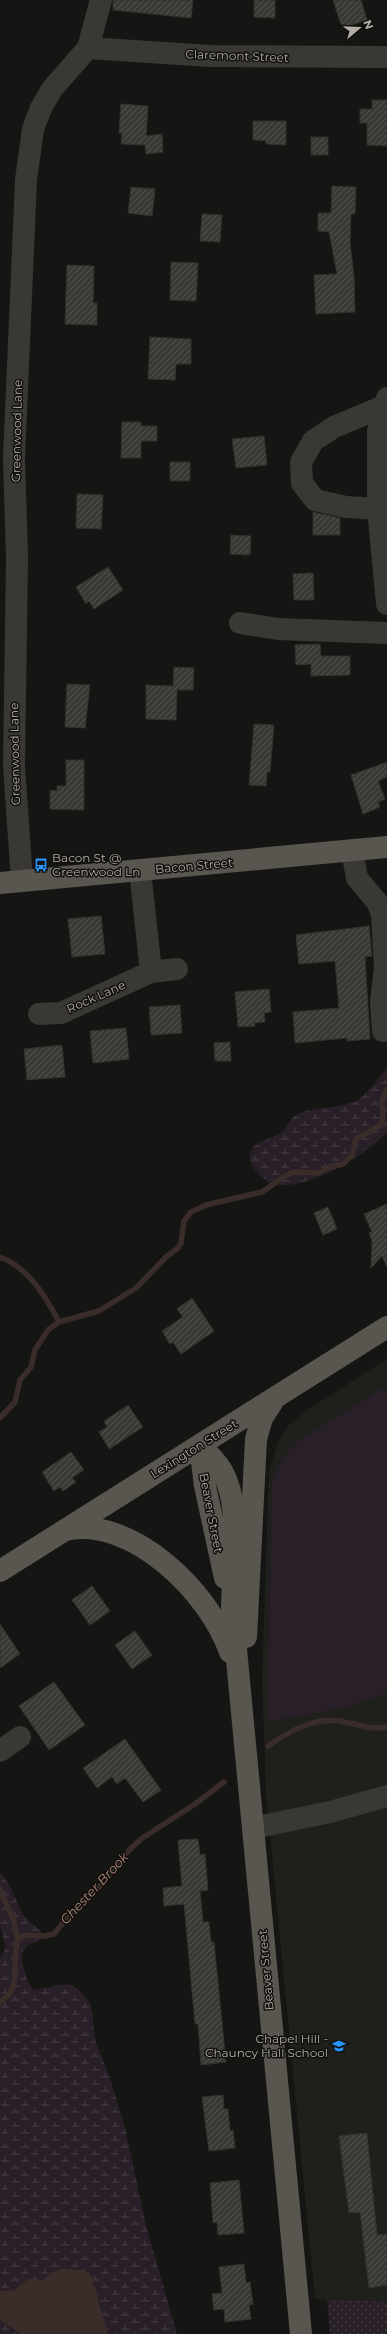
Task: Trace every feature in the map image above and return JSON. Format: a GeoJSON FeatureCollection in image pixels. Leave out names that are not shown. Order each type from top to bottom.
{"type":"FeatureCollection","features":[{"type":"Feature","properties":{"kind":"main road","name":"Bacon Street"},"geometry":{"type":"LineString","coordinates":[[0,883],[387,847]]}},
{"type":"Feature","properties":{"kind":"main road","name":"Lexington Street"},"geometry":{"type":"LineString","coordinates":[[0,1571],[60,1531],[200,1446],[387,1327]]}},
{"type":"Feature","properties":{"kind":"main road"},"geometry":{"type":"LineString","coordinates":[[242,1716],[256,1439],[262,1418],[274,1399]]}},
{"type":"Feature","properties":{"kind":"main road","name":"Beaver Street"},"geometry":{"type":"LineString","coordinates":[[200,1446],[216,1462],[223,1472],[231,1497],[233,1530],[232,1607],[301,2334]]}},
{"type":"Feature","properties":{"kind":"main road"},"geometry":{"type":"LineString","coordinates":[[60,1531],[89,1527],[117,1534],[143,1548],[175,1572],[194,1591],[212,1613],[228,1647],[239,1680]]}},
{"type":"Feature","properties":{"kind":"street","name":"Greenwood Lane"},"geometry":{"type":"LineString","coordinates":[[22,881],[14,766],[17,558],[14,458],[26,180],[33,129],[41,108],[52,89],[88,48],[101,0]]}},
{"type":"Feature","properties":{"kind":"street","name":"Claremont Street"},"geometry":{"type":"LineString","coordinates":[[88,48],[210,56],[387,57]]}},
{"type":"Feature","properties":{"kind":"street"},"geometry":{"type":"LineString","coordinates":[[378,509],[346,507],[315,500],[302,482],[301,462],[313,442],[334,427],[385,402]]}},
{"type":"Feature","properties":{"kind":"street"},"geometry":{"type":"LineString","coordinates":[[385,402],[378,431],[378,509],[387,604]]}},
{"type":"Feature","properties":{"kind":"street"},"geometry":{"type":"LineString","coordinates":[[240,623],[278,629],[387,633]]}},
{"type":"Feature","properties":{"kind":"street"},"geometry":{"type":"LineString","coordinates":[[352,850],[357,878],[377,902],[382,914],[385,967],[381,992],[383,1031]]}},
{"type":"Feature","properties":{"kind":"street"},"geometry":{"type":"LineString","coordinates":[[140,870],[151,972]]}},
{"type":"Feature","properties":{"kind":"street","name":"Rock Lane"},"geometry":{"type":"LineString","coordinates":[[39,1014],[62,1013],[151,972],[177,969]]}},
{"type":"Feature","properties":{"kind":"street"},"geometry":{"type":"LineString","coordinates":[[0,1751],[20,1737]]}},
{"type":"Feature","properties":{"kind":"street"},"geometry":{"type":"LineString","coordinates":[[253,1828],[330,1812],[387,1796]]}},
{"type":"Feature","properties":{"kind":"shaded area","name":"Chapel Hill - Chauncy Hall School"},"geometry":{"type":"Polygon","coordinates":[[[387,1359],[387,2302],[315,2299],[266,1794],[262,1677],[269,1472],[279,1440],[290,1424],[309,1409],[387,1359]]]}},
{"type":"Feature","properties":{"kind":"shaded area"},"geometry":{"type":"Polygon","coordinates":[[[62,2269],[84,2270],[91,2276],[108,2334],[21,2334],[0,2320],[0,2291],[15,2290],[28,2279],[43,2280],[51,2273],[62,2269]]]}},
{"type":"Feature","properties":{"kind":"green space"},"geometry":{"type":"Polygon","coordinates":[[[387,1068],[387,1133],[377,1142],[333,1171],[308,1181],[291,1185],[276,1184],[269,1182],[257,1172],[251,1163],[250,1153],[252,1148],[257,1144],[281,1133],[292,1119],[300,1113],[314,1109],[349,1104],[356,1101],[368,1090],[387,1068]]]}},
{"type":"Feature","properties":{"kind":"green space"},"geometry":{"type":"Polygon","coordinates":[[[383,1388],[387,1394],[387,1693],[344,1708],[267,1722],[272,1480],[283,1457],[298,1441],[383,1388]]]}},
{"type":"Feature","properties":{"kind":"green space"},"geometry":{"type":"Polygon","coordinates":[[[0,1873],[10,1887],[23,1914],[42,1933],[42,1939],[25,1948],[22,1957],[22,1963],[28,1981],[33,1990],[68,1984],[77,1988],[91,2004],[95,2040],[109,2075],[125,2128],[146,2225],[177,2334],[0,2334],[0,1958],[6,1948],[0,1926],[0,1873]]]}},
{"type":"Feature","properties":{"kind":"green space"},"geometry":{"type":"Polygon","coordinates":[[[327,2299],[387,2302],[387,2334],[330,2334],[327,2299]]]}},
{"type":"Feature","properties":{"kind":"building"},"geometry":{"type":"Polygon","coordinates":[[[113,0],[193,0],[191,18],[113,10],[113,0]]]}},
{"type":"Feature","properties":{"kind":"building"},"geometry":{"type":"Polygon","coordinates":[[[254,0],[275,0],[275,18],[254,17],[254,0]]]}},
{"type":"Feature","properties":{"kind":"building"},"geometry":{"type":"Polygon","coordinates":[[[333,0],[361,0],[367,20],[342,28],[333,0]]]}},
{"type":"Feature","properties":{"kind":"building"},"geometry":{"type":"Polygon","coordinates":[[[372,100],[387,100],[387,146],[367,145],[367,123],[360,123],[360,109],[372,109],[372,100]]]}},
{"type":"Feature","properties":{"kind":"building"},"geometry":{"type":"Polygon","coordinates":[[[121,104],[148,106],[146,136],[162,134],[163,152],[146,154],[145,145],[121,144],[122,133],[119,133],[121,104]]]}},
{"type":"Feature","properties":{"kind":"building"},"geometry":{"type":"Polygon","coordinates":[[[253,121],[286,121],[286,145],[266,144],[266,141],[253,140],[253,121]]]}},
{"type":"Feature","properties":{"kind":"building"},"geometry":{"type":"Polygon","coordinates":[[[311,137],[328,137],[328,155],[311,155],[311,137]]]}},
{"type":"Feature","properties":{"kind":"building"},"geometry":{"type":"Polygon","coordinates":[[[332,186],[356,187],[355,214],[351,214],[350,243],[354,276],[355,312],[316,314],[314,275],[337,274],[329,232],[318,231],[318,213],[331,213],[332,186]]]}},
{"type":"Feature","properties":{"kind":"building"},"geometry":{"type":"Polygon","coordinates":[[[131,187],[155,189],[152,216],[128,213],[131,187]]]}},
{"type":"Feature","properties":{"kind":"building"},"geometry":{"type":"Polygon","coordinates":[[[202,214],[222,215],[220,242],[200,241],[202,214]]]}},
{"type":"Feature","properties":{"kind":"building"},"geometry":{"type":"Polygon","coordinates":[[[171,262],[198,263],[196,301],[170,300],[171,262]]]}},
{"type":"Feature","properties":{"kind":"building"},"geometry":{"type":"Polygon","coordinates":[[[67,265],[94,266],[93,303],[97,303],[97,325],[65,324],[67,265]]]}},
{"type":"Feature","properties":{"kind":"building"},"geometry":{"type":"Polygon","coordinates":[[[150,337],[191,339],[191,364],[176,364],[175,380],[148,379],[150,337]]]}},
{"type":"Feature","properties":{"kind":"building"},"geometry":{"type":"Polygon","coordinates":[[[122,422],[141,422],[141,426],[157,426],[157,441],[141,441],[141,458],[121,458],[122,422]]]}},
{"type":"Feature","properties":{"kind":"building"},"geometry":{"type":"Polygon","coordinates":[[[264,436],[267,465],[236,468],[232,439],[264,436]]]}},
{"type":"Feature","properties":{"kind":"building"},"geometry":{"type":"Polygon","coordinates":[[[170,462],[190,462],[190,481],[170,481],[170,462]]]}},
{"type":"Feature","properties":{"kind":"building"},"geometry":{"type":"Polygon","coordinates":[[[77,494],[103,495],[101,529],[76,528],[77,494]]]}},
{"type":"Feature","properties":{"kind":"building"},"geometry":{"type":"Polygon","coordinates":[[[313,512],[340,518],[340,535],[313,535],[313,512]]]}},
{"type":"Feature","properties":{"kind":"building"},"geometry":{"type":"Polygon","coordinates":[[[231,535],[251,536],[250,555],[230,554],[231,535]]]}},
{"type":"Feature","properties":{"kind":"building"},"geometry":{"type":"Polygon","coordinates":[[[108,567],[123,590],[94,609],[89,601],[86,604],[76,587],[108,567]]]}},
{"type":"Feature","properties":{"kind":"building"},"geometry":{"type":"Polygon","coordinates":[[[313,573],[314,600],[294,600],[293,574],[313,573]]]}},
{"type":"Feature","properties":{"kind":"building"},"geometry":{"type":"Polygon","coordinates":[[[320,644],[321,656],[350,656],[350,675],[311,676],[311,664],[296,665],[295,645],[320,644]]]}},
{"type":"Feature","properties":{"kind":"building"},"geometry":{"type":"Polygon","coordinates":[[[174,667],[194,668],[193,690],[177,690],[176,720],[146,719],[146,685],[173,686],[174,667]]]}},
{"type":"Feature","properties":{"kind":"building"},"geometry":{"type":"Polygon","coordinates":[[[67,684],[90,685],[85,728],[65,727],[67,684]]]}},
{"type":"Feature","properties":{"kind":"building"},"geometry":{"type":"Polygon","coordinates":[[[254,724],[274,725],[270,772],[267,772],[266,786],[249,785],[254,724]]]}},
{"type":"Feature","properties":{"kind":"building"},"geometry":{"type":"Polygon","coordinates":[[[66,760],[84,760],[84,810],[50,809],[50,790],[57,791],[57,786],[66,786],[66,760]]]}},
{"type":"Feature","properties":{"kind":"building"},"geometry":{"type":"Polygon","coordinates":[[[387,762],[387,777],[378,781],[385,799],[378,802],[380,807],[363,814],[351,775],[387,762]]]}},
{"type":"Feature","properties":{"kind":"building"},"geometry":{"type":"Polygon","coordinates":[[[101,916],[105,954],[72,957],[68,919],[101,916]]]}},
{"type":"Feature","properties":{"kind":"building"},"geometry":{"type":"Polygon","coordinates":[[[369,926],[372,956],[365,957],[370,1039],[347,1041],[347,1038],[295,1043],[293,1012],[339,1008],[335,961],[299,964],[296,935],[369,926]]]}},
{"type":"Feature","properties":{"kind":"building"},"geometry":{"type":"Polygon","coordinates":[[[269,989],[271,1012],[264,1013],[265,1022],[254,1023],[255,1026],[238,1027],[235,992],[269,989]]]}},
{"type":"Feature","properties":{"kind":"building"},"geometry":{"type":"Polygon","coordinates":[[[180,1005],[182,1033],[151,1035],[149,1007],[180,1005]]]}},
{"type":"Feature","properties":{"kind":"building"},"geometry":{"type":"Polygon","coordinates":[[[126,1028],[129,1059],[93,1063],[90,1031],[126,1028]]]}},
{"type":"Feature","properties":{"kind":"building"},"geometry":{"type":"Polygon","coordinates":[[[230,1042],[231,1061],[215,1061],[214,1043],[230,1042]]]}},
{"type":"Feature","properties":{"kind":"building"},"geometry":{"type":"Polygon","coordinates":[[[62,1045],[65,1077],[27,1080],[24,1049],[62,1045]]]}},
{"type":"Feature","properties":{"kind":"building"},"geometry":{"type":"Polygon","coordinates":[[[387,1204],[387,1267],[382,1256],[371,1268],[372,1241],[369,1233],[372,1232],[364,1214],[387,1204]]]}},
{"type":"Feature","properties":{"kind":"building"},"geometry":{"type":"Polygon","coordinates":[[[328,1207],[337,1229],[323,1235],[314,1213],[328,1207]]]}},
{"type":"Feature","properties":{"kind":"building"},"geometry":{"type":"Polygon","coordinates":[[[192,1298],[214,1331],[181,1354],[173,1342],[170,1344],[162,1331],[183,1317],[177,1309],[192,1298]]]}},
{"type":"Feature","properties":{"kind":"building"},"geometry":{"type":"Polygon","coordinates":[[[128,1405],[143,1427],[109,1449],[99,1432],[107,1427],[104,1421],[128,1405]]]}},
{"type":"Feature","properties":{"kind":"building"},"geometry":{"type":"Polygon","coordinates":[[[71,1452],[84,1470],[72,1478],[76,1482],[63,1491],[60,1487],[54,1491],[42,1472],[71,1452]]]}},
{"type":"Feature","properties":{"kind":"building"},"geometry":{"type":"Polygon","coordinates":[[[92,1586],[110,1611],[90,1625],[72,1600],[92,1586]]]}},
{"type":"Feature","properties":{"kind":"building"},"geometry":{"type":"Polygon","coordinates":[[[0,1624],[20,1654],[0,1668],[0,1624]]]}},
{"type":"Feature","properties":{"kind":"building"},"geometry":{"type":"Polygon","coordinates":[[[135,1631],[152,1655],[132,1669],[115,1645],[135,1631]]]}},
{"type":"Feature","properties":{"kind":"building"},"geometry":{"type":"Polygon","coordinates":[[[54,1682],[85,1725],[49,1750],[19,1706],[54,1682]]]}},
{"type":"Feature","properties":{"kind":"building"},"geometry":{"type":"Polygon","coordinates":[[[125,1739],[161,1790],[143,1802],[125,1778],[117,1784],[112,1777],[97,1788],[83,1768],[125,1739]]]}},
{"type":"Feature","properties":{"kind":"building"},"geometry":{"type":"Polygon","coordinates":[[[198,1839],[200,1855],[205,1854],[208,1890],[200,1891],[203,1922],[209,1922],[211,1942],[214,1942],[226,2062],[201,2065],[198,2024],[195,2024],[184,1904],[164,1906],[163,1888],[182,1886],[178,1840],[198,1839]]]}},
{"type":"Feature","properties":{"kind":"building"},"geometry":{"type":"Polygon","coordinates":[[[223,2095],[224,2109],[228,2109],[230,2131],[233,2130],[235,2148],[209,2151],[202,2097],[223,2095]]]}},
{"type":"Feature","properties":{"kind":"building"},"geometry":{"type":"Polygon","coordinates":[[[367,2133],[377,2235],[387,2234],[387,2285],[369,2288],[360,2212],[349,2213],[339,2136],[367,2133]]]}},
{"type":"Feature","properties":{"kind":"building"},"geometry":{"type":"Polygon","coordinates":[[[239,2180],[244,2233],[218,2235],[217,2222],[213,2223],[210,2183],[239,2180]]]}},
{"type":"Feature","properties":{"kind":"building"},"geometry":{"type":"Polygon","coordinates":[[[244,2264],[246,2283],[250,2282],[253,2304],[249,2305],[251,2319],[225,2322],[224,2309],[214,2310],[212,2294],[222,2293],[219,2267],[244,2264]]]}},
{"type":"Feature","properties":{"kind":"waterway"},"geometry":{"type":"LineString","coordinates":[[0,1418],[15,1402],[20,1380],[31,1367],[35,1350],[48,1330],[59,1322],[99,1311],[136,1288],[166,1257],[178,1248],[181,1243],[184,1221],[191,1212],[206,1205],[262,1192],[285,1176],[294,1172],[319,1173],[329,1167],[343,1164],[352,1155],[356,1139],[381,1125],[383,1116],[382,1102],[384,1094],[387,1090]]}},
{"type":"Feature","properties":{"kind":"waterway"},"geometry":{"type":"LineString","coordinates":[[0,1257],[10,1262],[28,1275],[42,1293],[59,1322]]}},
{"type":"Feature","properties":{"kind":"waterway","name":"Chester Brook"},"geometry":{"type":"LineString","coordinates":[[268,1746],[295,1730],[324,1721],[345,1722],[370,1728],[387,1727]]}},
{"type":"Feature","properties":{"kind":"waterway","name":"Chester Brook"},"geometry":{"type":"LineString","coordinates":[[0,2002],[12,1990],[18,1939],[26,1935],[45,1936],[54,1934],[69,1915],[103,1883],[124,1855],[141,1839],[195,1804],[224,1782]]}},
{"type":"Feature","properties":{"kind":"waterway"},"geometry":{"type":"LineString","coordinates":[[0,1889],[13,1919],[18,1939]]}},
{"type":"Feature","properties":{"kind":"place","name":"Bacon St @ Greenwood Ln"},"geometry":{"type":"Point","coordinates":[41,865]}},
{"type":"Feature","properties":{"kind":"place","name":"Chapel Hill - Chauncy Hall School"},"geometry":{"type":"Point","coordinates":[339,2046]}}]}
